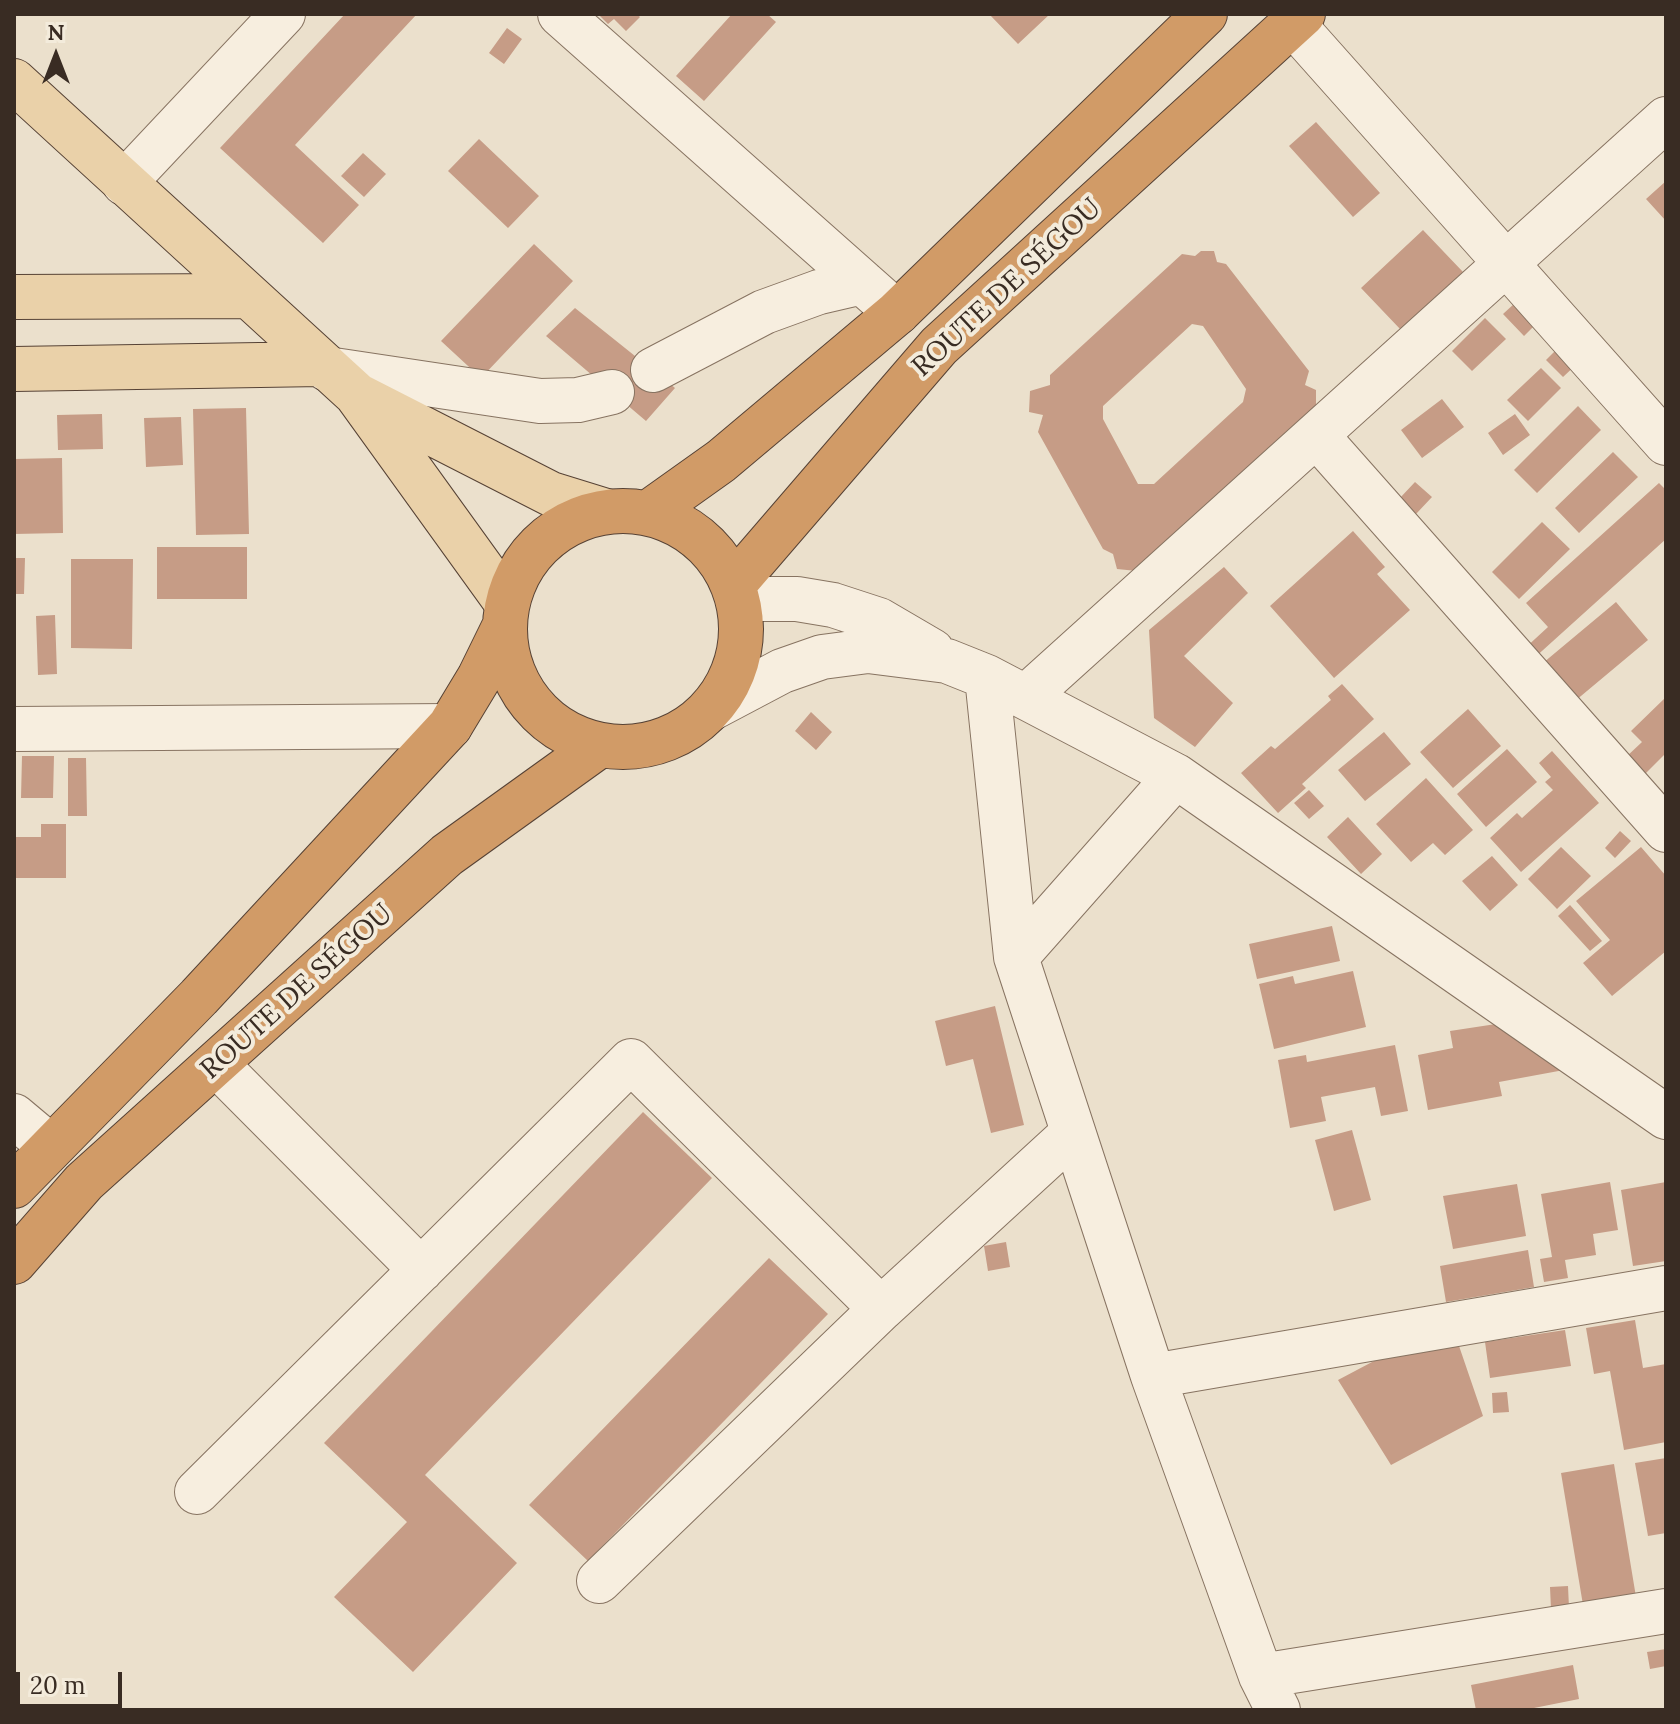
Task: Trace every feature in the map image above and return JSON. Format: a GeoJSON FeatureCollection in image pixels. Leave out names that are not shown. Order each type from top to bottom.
{"type":"FeatureCollection","features":[{"type":"Feature","properties":{"kind":"highway","name":"ROUTE DE SÉGOU"},"geometry":{"type":"LineString","coordinates":[[14,1186],[199,997],[450,726],[479,678],[527,559],[562,527],[627,512],[721,461],[897,313],[1205,14]]}},
{"type":"Feature","properties":{"kind":"highway","name":"ROUTE DE SÉGOU"},"geometry":{"type":"LineString","coordinates":[[736,591],[939,346],[1298,19]]}},
{"type":"Feature","properties":{"kind":"highway"},"geometry":{"type":"LineString","coordinates":[[505,614],[510,667],[530,703],[561,730],[600,745],[641,746],[680,733],[712,708],[733,675],[742,637],[736,591],[714,551],[684,527],[627,512]]}},
{"type":"Feature","properties":{"kind":"highway","name":"ROUTE DE SÉGOU"},"geometry":{"type":"LineString","coordinates":[[14,1262],[84,1182],[447,855],[600,745]]}},
{"type":"Feature","properties":{"kind":"main road"},"geometry":{"type":"LineString","coordinates":[[14,81],[334,376],[505,614]]}},
{"type":"Feature","properties":{"kind":"main road"},"geometry":{"type":"LineString","coordinates":[[14,297],[245,296]]}},
{"type":"Feature","properties":{"kind":"main road"},"geometry":{"type":"LineString","coordinates":[[14,369],[334,376],[525,482],[627,512]]}},
{"type":"Feature","properties":{"kind":"street"},"geometry":{"type":"LineString","coordinates":[[124,183],[283,14]]}},
{"type":"Feature","properties":{"kind":"street"},"geometry":{"type":"LineString","coordinates":[[560,14],[897,313]]}},
{"type":"Feature","properties":{"kind":"street"},"geometry":{"type":"LineString","coordinates":[[1298,19],[1506,263],[1666,443]]}},
{"type":"Feature","properties":{"kind":"street"},"geometry":{"type":"LineString","coordinates":[[1028,695],[1666,119]]}},
{"type":"Feature","properties":{"kind":"street"},"geometry":{"type":"LineString","coordinates":[[653,370],[764,312],[819,292],[862,282]]}},
{"type":"Feature","properties":{"kind":"street"},"geometry":{"type":"LineString","coordinates":[[334,376],[540,401],[578,400],[612,392]]}},
{"type":"Feature","properties":{"kind":"street"},"geometry":{"type":"LineString","coordinates":[[1317,436],[1666,830]]}},
{"type":"Feature","properties":{"kind":"street"},"geometry":{"type":"LineString","coordinates":[[736,591],[833,605],[879,620],[947,661],[1028,695],[1176,776],[1666,1117]]}},
{"type":"Feature","properties":{"kind":"street"},"geometry":{"type":"LineString","coordinates":[[712,708],[782,671],[822,657],[868,651],[947,661]]}},
{"type":"Feature","properties":{"kind":"street"},"geometry":{"type":"LineString","coordinates":[[987,677],[1016,957],[1153,1376],[1269,1693],[1666,1611]]}},
{"type":"Feature","properties":{"kind":"street"},"geometry":{"type":"LineString","coordinates":[[14,729],[450,726]]}},
{"type":"Feature","properties":{"kind":"street"},"geometry":{"type":"LineString","coordinates":[[1016,957],[1176,776]]}},
{"type":"Feature","properties":{"kind":"street"},"geometry":{"type":"LineString","coordinates":[[197,1492],[631,1061],[881,1309]]}},
{"type":"Feature","properties":{"kind":"street"},"geometry":{"type":"LineString","coordinates":[[217,1065],[421,1270]]}},
{"type":"Feature","properties":{"kind":"street"},"geometry":{"type":"LineString","coordinates":[[14,1116],[51,1147]]}},
{"type":"Feature","properties":{"kind":"street"},"geometry":{"type":"LineString","coordinates":[[599,1581],[881,1309],[1073,1133]]}},
{"type":"Feature","properties":{"kind":"street"},"geometry":{"type":"LineString","coordinates":[[1153,1376],[1666,1288]]}},
{"type":"Feature","properties":{"kind":"building"},"geometry":{"type":"Polygon","coordinates":[[[345,14],[417,14],[295,145],[359,205],[323,243],[220,148],[345,14]]]}},
{"type":"Feature","properties":{"kind":"building"},"geometry":{"type":"Polygon","coordinates":[[[598,14],[637,14],[640,17],[626,31],[614,19],[608,24],[598,14]]]}},
{"type":"Feature","properties":{"kind":"building"},"geometry":{"type":"Polygon","coordinates":[[[732,14],[767,14],[776,22],[704,101],[676,76],[732,14]]]}},
{"type":"Feature","properties":{"kind":"building"},"geometry":{"type":"Polygon","coordinates":[[[989,14],[1050,14],[1018,44],[989,14]]]}},
{"type":"Feature","properties":{"kind":"building"},"geometry":{"type":"Polygon","coordinates":[[[507,28],[522,39],[504,64],[489,53],[507,28]]]}},
{"type":"Feature","properties":{"kind":"building"},"geometry":{"type":"Polygon","coordinates":[[[1316,122],[1380,193],[1353,217],[1289,146],[1316,122]]]}},
{"type":"Feature","properties":{"kind":"building"},"geometry":{"type":"Polygon","coordinates":[[[479,139],[539,196],[508,228],[448,171],[479,139]]]}},
{"type":"Feature","properties":{"kind":"building"},"geometry":{"type":"Polygon","coordinates":[[[363,153],[386,174],[364,197],[341,176],[363,153]]]}},
{"type":"Feature","properties":{"kind":"building"},"geometry":{"type":"Polygon","coordinates":[[[1666,181],[1666,221],[1646,199],[1666,181]]]}},
{"type":"Feature","properties":{"kind":"building"},"geometry":{"type":"Polygon","coordinates":[[[1423,230],[1463,272],[1401,330],[1361,288],[1423,230]]]}},
{"type":"Feature","properties":{"kind":"building"},"geometry":{"type":"Polygon","coordinates":[[[534,244],[573,281],[481,378],[441,341],[534,244]]]}},
{"type":"Feature","properties":{"kind":"building"},"geometry":{"type":"Polygon","coordinates":[[[1201,251],[1214,251],[1217,262],[1226,264],[1309,371],[1305,385],[1316,390],[1316,413],[1137,571],[1117,569],[1113,554],[1103,549],[1038,432],[1043,415],[1029,412],[1030,391],[1050,385],[1050,375],[1182,254],[1195,256],[1201,251]],[[1192,324],[1103,406],[1103,419],[1138,484],[1154,484],[1243,402],[1246,389],[1203,326],[1192,324]]]}},
{"type":"Feature","properties":{"kind":"building"},"geometry":{"type":"Polygon","coordinates":[[[1515,303],[1536,324],[1524,336],[1503,314],[1515,303]]]}},
{"type":"Feature","properties":{"kind":"building"},"geometry":{"type":"Polygon","coordinates":[[[575,308],[675,388],[646,421],[546,336],[575,308]]]}},
{"type":"Feature","properties":{"kind":"building"},"geometry":{"type":"Polygon","coordinates":[[[1485,318],[1506,339],[1472,371],[1452,351],[1485,318]]]}},
{"type":"Feature","properties":{"kind":"building"},"geometry":{"type":"Polygon","coordinates":[[[1562,344],[1579,362],[1563,377],[1546,360],[1562,344]]]}},
{"type":"Feature","properties":{"kind":"building"},"geometry":{"type":"Polygon","coordinates":[[[1541,368],[1561,388],[1528,421],[1507,400],[1541,368]]]}},
{"type":"Feature","properties":{"kind":"building"},"geometry":{"type":"Polygon","coordinates":[[[1442,399],[1464,427],[1422,458],[1401,430],[1442,399]]]}},
{"type":"Feature","properties":{"kind":"building"},"geometry":{"type":"Polygon","coordinates":[[[1578,406],[1601,430],[1537,493],[1514,470],[1578,406]]]}},
{"type":"Feature","properties":{"kind":"building"},"geometry":{"type":"Polygon","coordinates":[[[246,408],[249,534],[196,535],[193,409],[246,408]]]}},
{"type":"Feature","properties":{"kind":"building"},"geometry":{"type":"Polygon","coordinates":[[[102,414],[103,449],[58,450],[57,415],[102,414]]]}},
{"type":"Feature","properties":{"kind":"building"},"geometry":{"type":"Polygon","coordinates":[[[1515,414],[1530,435],[1503,455],[1488,433],[1515,414]]]}},
{"type":"Feature","properties":{"kind":"building"},"geometry":{"type":"Polygon","coordinates":[[[181,417],[183,465],[146,467],[144,418],[181,417]]]}},
{"type":"Feature","properties":{"kind":"building"},"geometry":{"type":"Polygon","coordinates":[[[1613,452],[1638,477],[1579,533],[1555,508],[1613,452]]]}},
{"type":"Feature","properties":{"kind":"building"},"geometry":{"type":"Polygon","coordinates":[[[62,458],[63,533],[14,534],[14,459],[62,458]]]}},
{"type":"Feature","properties":{"kind":"building"},"geometry":{"type":"Polygon","coordinates":[[[1415,482],[1432,497],[1416,514],[1399,499],[1415,482]]]}},
{"type":"Feature","properties":{"kind":"building"},"geometry":{"type":"Polygon","coordinates":[[[1659,483],[1666,490],[1666,539],[1532,660],[1523,650],[1548,627],[1526,603],[1659,483]]]}},
{"type":"Feature","properties":{"kind":"building"},"geometry":{"type":"Polygon","coordinates":[[[1542,522],[1570,549],[1519,599],[1492,572],[1542,522]]]}},
{"type":"Feature","properties":{"kind":"building"},"geometry":{"type":"Polygon","coordinates":[[[1353,531],[1385,567],[1377,574],[1410,610],[1334,678],[1270,606],[1353,531]]]}},
{"type":"Feature","properties":{"kind":"building"},"geometry":{"type":"Polygon","coordinates":[[[157,547],[247,547],[247,599],[157,599],[157,547]]]}},
{"type":"Feature","properties":{"kind":"building"},"geometry":{"type":"Polygon","coordinates":[[[14,558],[25,558],[24,594],[14,594],[14,558]]]}},
{"type":"Feature","properties":{"kind":"building"},"geometry":{"type":"Polygon","coordinates":[[[71,559],[133,559],[132,649],[71,648],[71,559]]]}},
{"type":"Feature","properties":{"kind":"building"},"geometry":{"type":"Polygon","coordinates":[[[1224,567],[1248,593],[1184,656],[1233,703],[1195,747],[1154,718],[1149,630],[1224,567]]]}},
{"type":"Feature","properties":{"kind":"building"},"geometry":{"type":"Polygon","coordinates":[[[1616,602],[1648,640],[1575,701],[1543,663],[1616,602]]]}},
{"type":"Feature","properties":{"kind":"building"},"geometry":{"type":"Polygon","coordinates":[[[55,615],[57,674],[38,675],[36,616],[55,615]]]}},
{"type":"Feature","properties":{"kind":"building"},"geometry":{"type":"Polygon","coordinates":[[[1342,684],[1374,719],[1302,784],[1306,788],[1278,813],[1241,773],[1271,746],[1275,749],[1331,700],[1328,696],[1342,684]]]}},
{"type":"Feature","properties":{"kind":"building"},"geometry":{"type":"Polygon","coordinates":[[[1666,697],[1666,753],[1643,776],[1625,758],[1642,742],[1631,731],[1666,697]]]}},
{"type":"Feature","properties":{"kind":"building"},"geometry":{"type":"Polygon","coordinates":[[[1468,709],[1501,746],[1453,788],[1420,752],[1468,709]]]}},
{"type":"Feature","properties":{"kind":"building"},"geometry":{"type":"Polygon","coordinates":[[[811,712],[832,732],[816,750],[795,731],[811,712]]]}},
{"type":"Feature","properties":{"kind":"building"},"geometry":{"type":"Polygon","coordinates":[[[1384,732],[1411,764],[1365,801],[1338,770],[1384,732]]]}},
{"type":"Feature","properties":{"kind":"building"},"geometry":{"type":"Polygon","coordinates":[[[1507,749],[1537,782],[1486,827],[1457,794],[1507,749]]]}},
{"type":"Feature","properties":{"kind":"building"},"geometry":{"type":"Polygon","coordinates":[[[1552,751],[1599,803],[1521,872],[1490,838],[1517,813],[1522,818],[1553,790],[1545,782],[1551,777],[1539,763],[1552,751]]]}},
{"type":"Feature","properties":{"kind":"building"},"geometry":{"type":"Polygon","coordinates":[[[22,756],[54,756],[53,798],[21,798],[22,756]]]}},
{"type":"Feature","properties":{"kind":"building"},"geometry":{"type":"Polygon","coordinates":[[[68,758],[86,758],[87,816],[68,816],[68,758]]]}},
{"type":"Feature","properties":{"kind":"building"},"geometry":{"type":"Polygon","coordinates":[[[1426,778],[1473,830],[1445,855],[1433,843],[1411,862],[1376,824],[1426,778]]]}},
{"type":"Feature","properties":{"kind":"building"},"geometry":{"type":"Polygon","coordinates":[[[1309,790],[1324,806],[1309,819],[1294,803],[1309,790]]]}},
{"type":"Feature","properties":{"kind":"building"},"geometry":{"type":"Polygon","coordinates":[[[1348,817],[1382,854],[1361,874],[1327,837],[1348,817]]]}},
{"type":"Feature","properties":{"kind":"building"},"geometry":{"type":"Polygon","coordinates":[[[41,824],[66,824],[66,878],[14,878],[14,837],[41,837],[41,824]]]}},
{"type":"Feature","properties":{"kind":"building"},"geometry":{"type":"Polygon","coordinates":[[[1620,831],[1631,841],[1615,858],[1605,848],[1620,831]]]}},
{"type":"Feature","properties":{"kind":"building"},"geometry":{"type":"Polygon","coordinates":[[[1561,847],[1591,876],[1557,909],[1528,879],[1561,847]]]}},
{"type":"Feature","properties":{"kind":"building"},"geometry":{"type":"Polygon","coordinates":[[[1641,847],[1666,876],[1666,951],[1612,996],[1583,963],[1610,940],[1576,901],[1641,847]]]}},
{"type":"Feature","properties":{"kind":"building"},"geometry":{"type":"Polygon","coordinates":[[[1492,856],[1518,885],[1490,911],[1462,881],[1492,856]]]}},
{"type":"Feature","properties":{"kind":"building"},"geometry":{"type":"Polygon","coordinates":[[[1570,905],[1602,941],[1590,951],[1558,916],[1570,905]]]}},
{"type":"Feature","properties":{"kind":"building"},"geometry":{"type":"Polygon","coordinates":[[[1332,926],[1340,961],[1257,979],[1249,944],[1332,926]]]}},
{"type":"Feature","properties":{"kind":"building"},"geometry":{"type":"Polygon","coordinates":[[[1353,971],[1366,1027],[1274,1049],[1259,984],[1293,976],[1295,984],[1353,971]]]}},
{"type":"Feature","properties":{"kind":"building"},"geometry":{"type":"Polygon","coordinates":[[[995,1006],[1024,1125],[991,1133],[973,1059],[946,1066],[935,1021],[995,1006]]]}},
{"type":"Feature","properties":{"kind":"building"},"geometry":{"type":"Polygon","coordinates":[[[1496,1024],[1564,1070],[1499,1082],[1502,1096],[1428,1110],[1418,1055],[1453,1048],[1450,1031],[1496,1024]]]}},
{"type":"Feature","properties":{"kind":"building"},"geometry":{"type":"Polygon","coordinates":[[[1395,1045],[1408,1111],[1381,1116],[1375,1087],[1321,1097],[1326,1121],[1290,1128],[1278,1060],[1306,1055],[1307,1062],[1395,1045]]]}},
{"type":"Feature","properties":{"kind":"building"},"geometry":{"type":"Polygon","coordinates":[[[643,1112],[712,1178],[425,1475],[517,1563],[413,1672],[334,1597],[407,1522],[324,1443],[643,1112]]]}},
{"type":"Feature","properties":{"kind":"building"},"geometry":{"type":"Polygon","coordinates":[[[1352,1130],[1371,1200],[1334,1211],[1315,1140],[1352,1130]]]}},
{"type":"Feature","properties":{"kind":"building"},"geometry":{"type":"Polygon","coordinates":[[[1610,1182],[1618,1230],[1593,1234],[1596,1255],[1565,1260],[1568,1278],[1544,1282],[1540,1259],[1552,1257],[1541,1194],[1610,1182]]]}},
{"type":"Feature","properties":{"kind":"building"},"geometry":{"type":"Polygon","coordinates":[[[1666,1182],[1666,1261],[1633,1266],[1621,1190],[1666,1182]]]}},
{"type":"Feature","properties":{"kind":"building"},"geometry":{"type":"Polygon","coordinates":[[[1517,1184],[1526,1236],[1453,1249],[1443,1196],[1517,1184]]]}},
{"type":"Feature","properties":{"kind":"building"},"geometry":{"type":"Polygon","coordinates":[[[1006,1242],[1010,1267],[988,1271],[984,1246],[1006,1242]]]}},
{"type":"Feature","properties":{"kind":"building"},"geometry":{"type":"Polygon","coordinates":[[[1528,1250],[1534,1287],[1446,1302],[1440,1266],[1528,1250]]]}},
{"type":"Feature","properties":{"kind":"building"},"geometry":{"type":"Polygon","coordinates":[[[769,1258],[828,1314],[588,1561],[529,1505],[769,1258]]]}},
{"type":"Feature","properties":{"kind":"building"},"geometry":{"type":"Polygon","coordinates":[[[1635,1320],[1643,1368],[1666,1364],[1666,1442],[1624,1450],[1610,1371],[1594,1374],[1586,1328],[1635,1320]]]}},
{"type":"Feature","properties":{"kind":"building"},"geometry":{"type":"Polygon","coordinates":[[[1565,1330],[1571,1366],[1490,1378],[1485,1342],[1565,1330]]]}},
{"type":"Feature","properties":{"kind":"building"},"geometry":{"type":"Polygon","coordinates":[[[1408,1343],[1458,1343],[1483,1416],[1391,1465],[1338,1380],[1408,1343]]]}},
{"type":"Feature","properties":{"kind":"building"},"geometry":{"type":"Polygon","coordinates":[[[1507,1392],[1509,1412],[1493,1413],[1492,1393],[1507,1392]]]}},
{"type":"Feature","properties":{"kind":"building"},"geometry":{"type":"Polygon","coordinates":[[[1666,1458],[1666,1533],[1648,1536],[1635,1463],[1666,1458]]]}},
{"type":"Feature","properties":{"kind":"building"},"geometry":{"type":"Polygon","coordinates":[[[1614,1464],[1637,1603],[1584,1611],[1561,1473],[1614,1464]]]}},
{"type":"Feature","properties":{"kind":"building"},"geometry":{"type":"Polygon","coordinates":[[[1568,1586],[1569,1608],[1551,1609],[1550,1587],[1568,1586]]]}},
{"type":"Feature","properties":{"kind":"building"},"geometry":{"type":"Polygon","coordinates":[[[1666,1649],[1666,1666],[1650,1669],[1647,1652],[1666,1649]]]}},
{"type":"Feature","properties":{"kind":"building"},"geometry":{"type":"Polygon","coordinates":[[[1573,1665],[1579,1699],[1524,1710],[1476,1710],[1471,1685],[1573,1665]]]}}]}
